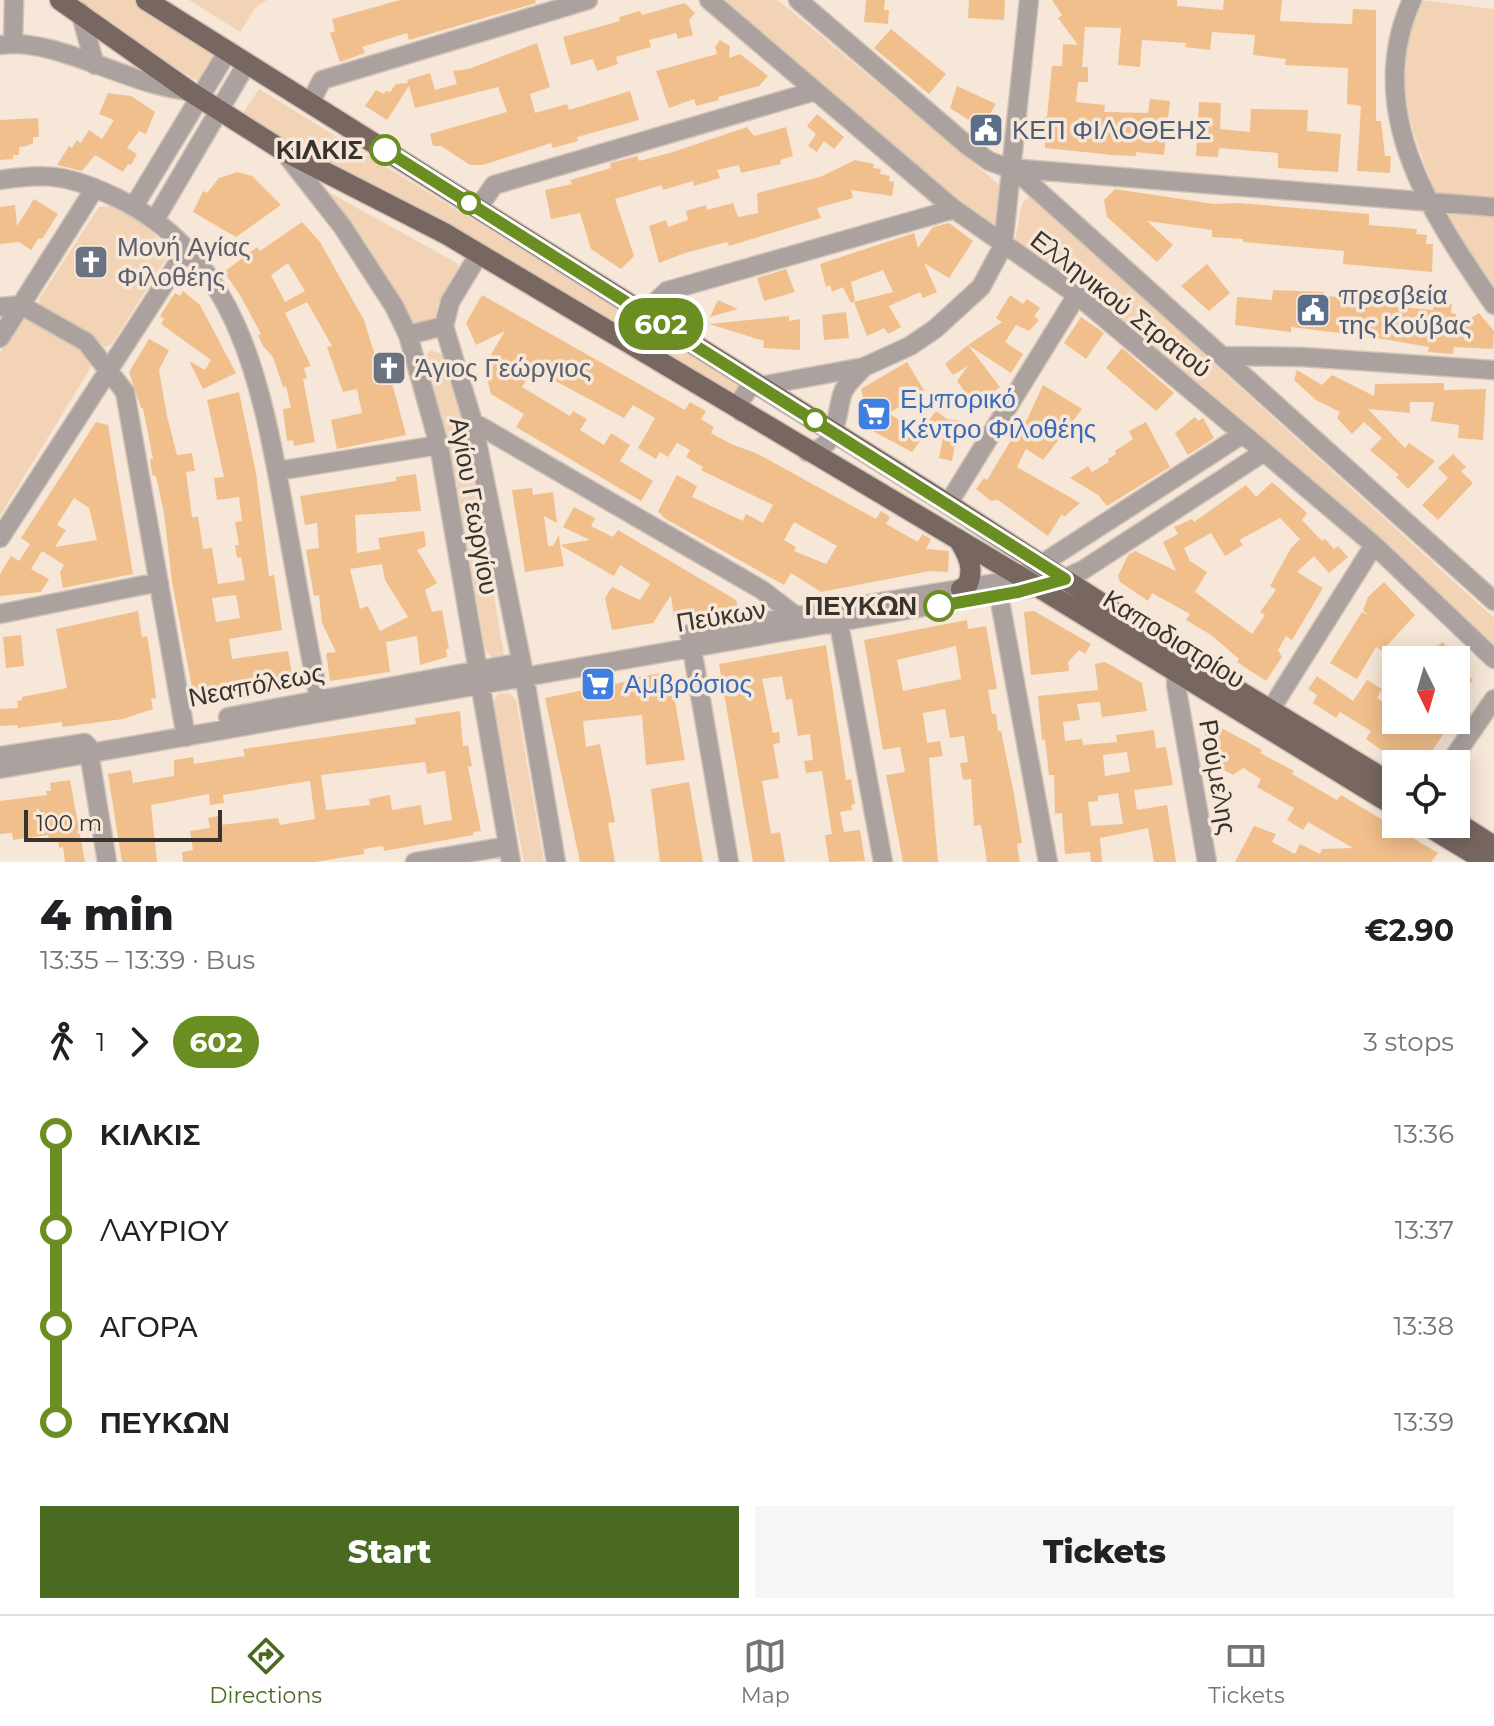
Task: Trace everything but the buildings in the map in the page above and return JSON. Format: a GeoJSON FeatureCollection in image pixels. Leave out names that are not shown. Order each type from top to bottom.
{"type":"FeatureCollection","features":[{"type":"Feature","properties":{"kind":"main road","name":"Καποδιστρίου"},"geometry":{"type":"LineString","coordinates":[[60,0],[218,110],[282,150],[479,254],[1038,587],[1271,709],[1382,777]]}},
{"type":"Feature","properties":{"kind":"main road","name":"Καποδιστρίου"},"geometry":{"type":"LineString","coordinates":[[146,0],[1065,579],[1180,664],[1382,798]]}},
{"type":"Feature","properties":{"kind":"main road"},"geometry":{"type":"LineString","coordinates":[[958,539],[968,554],[971,573],[967,586],[961,589]]}},
{"type":"Feature","properties":{"kind":"main road"},"geometry":{"type":"LineString","coordinates":[[1470,831],[1494,846]]}},
{"type":"Feature","properties":{"kind":"main road"},"geometry":{"type":"LineString","coordinates":[[1445,838],[1476,859]]}},
{"type":"Feature","properties":{"kind":"street"},"geometry":{"type":"LineString","coordinates":[[14,0],[7,44],[95,65],[140,82],[195,94]]}},
{"type":"Feature","properties":{"kind":"street"},"geometry":{"type":"LineString","coordinates":[[310,103],[322,80],[588,0]]}},
{"type":"Feature","properties":{"kind":"street","name":"Ελληνικού Στρατού"},"geometry":{"type":"LineString","coordinates":[[709,0],[954,209],[1077,295],[1243,434],[1374,545],[1494,659]]}},
{"type":"Feature","properties":{"kind":"street"},"geometry":{"type":"LineString","coordinates":[[798,0],[968,146],[989,161],[1014,169],[1425,199],[1494,207]]}},
{"type":"Feature","properties":{"kind":"street"},"geometry":{"type":"LineString","coordinates":[[741,412],[742,394],[759,385],[864,367],[910,346],[962,308],[981,287],[1003,246],[1014,169],[1029,0]]}},
{"type":"Feature","properties":{"kind":"street"},"geometry":{"type":"LineString","coordinates":[[1412,0],[1400,27],[1393,83],[1425,199],[1494,305]]}},
{"type":"Feature","properties":{"kind":"street"},"geometry":{"type":"LineString","coordinates":[[80,12],[95,65]]}},
{"type":"Feature","properties":{"kind":"street"},"geometry":{"type":"LineString","coordinates":[[134,206],[195,94],[228,51]]}},
{"type":"Feature","properties":{"kind":"street"},"geometry":{"type":"LineString","coordinates":[[156,218],[247,63]]}},
{"type":"Feature","properties":{"kind":"street"},"geometry":{"type":"LineString","coordinates":[[478,208],[494,185],[815,91]]}},
{"type":"Feature","properties":{"kind":"street"},"geometry":{"type":"LineString","coordinates":[[968,146],[993,150],[1016,146]]}},
{"type":"Feature","properties":{"kind":"street","name":"Αγίου Γεωργίου"},"geometry":{"type":"LineString","coordinates":[[282,150],[342,226],[394,306],[408,335],[439,445],[509,854]]}},
{"type":"Feature","properties":{"kind":"street"},"geometry":{"type":"LineString","coordinates":[[1014,169],[1494,601]]}},
{"type":"Feature","properties":{"kind":"street"},"geometry":{"type":"LineString","coordinates":[[0,180],[56,175],[134,206],[156,218],[187,249],[213,286],[247,347],[264,398],[320,706]]}},
{"type":"Feature","properties":{"kind":"street"},"geometry":{"type":"LineString","coordinates":[[0,338],[95,188]]}},
{"type":"Feature","properties":{"kind":"street"},"geometry":{"type":"LineString","coordinates":[[644,313],[667,291],[954,209]]}},
{"type":"Feature","properties":{"kind":"street"},"geometry":{"type":"LineString","coordinates":[[0,538],[112,371],[187,249]]}},
{"type":"Feature","properties":{"kind":"street"},"geometry":{"type":"LineString","coordinates":[[479,254],[450,302],[444,326],[473,422],[523,668],[556,862]]}},
{"type":"Feature","properties":{"kind":"street"},"geometry":{"type":"LineString","coordinates":[[948,504],[1077,295]]}},
{"type":"Feature","properties":{"kind":"street"},"geometry":{"type":"LineString","coordinates":[[0,307],[21,305],[86,342],[112,371],[125,392],[132,417],[185,732]]}},
{"type":"Feature","properties":{"kind":"street"},"geometry":{"type":"LineString","coordinates":[[408,335],[444,326]]}},
{"type":"Feature","properties":{"kind":"street"},"geometry":{"type":"LineString","coordinates":[[1225,356],[1303,357],[1494,370]]}},
{"type":"Feature","properties":{"kind":"street"},"geometry":{"type":"LineString","coordinates":[[807,452],[820,450],[834,432],[844,390],[864,367]]}},
{"type":"Feature","properties":{"kind":"street"},"geometry":{"type":"LineString","coordinates":[[473,422],[762,590],[797,623]]}},
{"type":"Feature","properties":{"kind":"street","name":"Πεύκων"},"geometry":{"type":"LineString","coordinates":[[838,616],[1019,575],[1042,565],[1243,434]]}},
{"type":"Feature","properties":{"kind":"street"},"geometry":{"type":"LineString","coordinates":[[277,471],[439,445]]}},
{"type":"Feature","properties":{"kind":"street","name":"Πεύκων"},"geometry":{"type":"LineString","coordinates":[[478,677],[838,616],[999,596],[1038,587],[1065,579],[1264,452]]}},
{"type":"Feature","properties":{"kind":"street"},"geometry":{"type":"LineString","coordinates":[[1271,709],[1374,545]]}},
{"type":"Feature","properties":{"kind":"street"},"geometry":{"type":"LineString","coordinates":[[0,614],[159,582]]}},
{"type":"Feature","properties":{"kind":"street"},"geometry":{"type":"LineString","coordinates":[[999,596],[1048,862]]}},
{"type":"Feature","properties":{"kind":"street"},"geometry":{"type":"LineString","coordinates":[[838,616],[883,862]]}},
{"type":"Feature","properties":{"kind":"street"},"geometry":{"type":"LineString","coordinates":[[690,641],[729,862]]}},
{"type":"Feature","properties":{"kind":"street","name":"Ρούμελης"},"geometry":{"type":"LineString","coordinates":[[1180,664],[1207,862]]}},
{"type":"Feature","properties":{"kind":"street","name":"Νεαπόλεως"},"geometry":{"type":"LineString","coordinates":[[0,769],[89,749],[478,677]]}},
{"type":"Feature","properties":{"kind":"street"},"geometry":{"type":"LineString","coordinates":[[1459,750],[1494,699]]}},
{"type":"Feature","properties":{"kind":"street"},"geometry":{"type":"LineString","coordinates":[[89,749],[107,862]]}},
{"type":"Feature","properties":{"kind":"street","name":"Νεαπόλεως"},"geometry":{"type":"LineString","coordinates":[[0,756],[89,749]]}},
{"type":"Feature","properties":{"kind":"street"},"geometry":{"type":"LineString","coordinates":[[415,862],[509,854]]}},
{"type":"Feature","properties":{"kind":"shaded area"},"geometry":{"type":"Polygon","coordinates":[[[67,0],[133,0],[219,54],[201,83],[67,0]]]}},
{"type":"Feature","properties":{"kind":"shaded area"},"geometry":{"type":"Polygon","coordinates":[[[189,0],[267,0],[255,8],[240,32],[189,0]]]}},
{"type":"Feature","properties":{"kind":"shaded area"},"geometry":{"type":"Polygon","coordinates":[[[724,0],[777,0],[1001,186],[997,228],[988,225],[724,0]]]}},
{"type":"Feature","properties":{"kind":"shaded area"},"geometry":{"type":"Polygon","coordinates":[[[1421,0],[1494,9],[1494,200],[1436,193],[1417,142],[1406,98],[1405,76],[1412,28],[1421,0]]]}},
{"type":"Feature","properties":{"kind":"shaded area"},"geometry":{"type":"Polygon","coordinates":[[[259,89],[694,355],[741,386],[737,396],[246,118],[243,113],[259,89]]]}},
{"type":"Feature","properties":{"kind":"shaded area"},"geometry":{"type":"Polygon","coordinates":[[[323,189],[457,263],[459,270],[437,305],[436,323],[414,329],[371,251],[323,189]]]}},
{"type":"Feature","properties":{"kind":"shaded area"},"geometry":{"type":"Polygon","coordinates":[[[1030,196],[1039,199],[1223,372],[1494,618],[1494,650],[1262,437],[1141,336],[1015,242],[1022,203],[1030,196]]]}},
{"type":"Feature","properties":{"kind":"shaded area"},"geometry":{"type":"Polygon","coordinates":[[[112,206],[152,232],[167,257],[112,344],[105,347],[42,308],[39,299],[99,207],[112,206]]]}},
{"type":"Feature","properties":{"kind":"shaded area"},"geometry":{"type":"Polygon","coordinates":[[[1442,212],[1494,216],[1494,292],[1442,212]]]}},
{"type":"Feature","properties":{"kind":"shaded area"},"geometry":{"type":"Polygon","coordinates":[[[29,315],[88,354],[91,367],[0,516],[0,352],[21,318],[29,315]]]}},
{"type":"Feature","properties":{"kind":"shaded area"},"geometry":{"type":"Polygon","coordinates":[[[431,350],[444,355],[461,402],[504,655],[494,661],[485,649],[457,484],[424,368],[423,358],[431,350]]]}},
{"type":"Feature","properties":{"kind":"shaded area"},"geometry":{"type":"Polygon","coordinates":[[[509,693],[516,700],[544,862],[524,862],[493,702],[498,694],[509,693]]]}},
{"type":"Feature","properties":{"kind":"bus line","name":"602"},"geometry":{"type":"LineString","coordinates":[[385,150],[1065,579],[1018,592],[939,606]]}},
{"type":"Feature","properties":{"kind":"place","name":"ΚΕΠ ΦΙΛΟΘΕΗΣ"},"geometry":{"type":"Point","coordinates":[986,130]}},
{"type":"Feature","properties":{"kind":"place","name":"ΚΙΛΚΙΣ"},"geometry":{"type":"Point","coordinates":[385,150]}},
{"type":"Feature","properties":{"kind":"place","name":"Μονή Αγίας Φιλοθέης"},"geometry":{"type":"Point","coordinates":[91,262]}},
{"type":"Feature","properties":{"kind":"place","name":"πρεσβεία της Κούβας"},"geometry":{"type":"Point","coordinates":[1313,310]}},
{"type":"Feature","properties":{"kind":"place","name":"Άγιος Γεώργιος"},"geometry":{"type":"Point","coordinates":[389,368]}},
{"type":"Feature","properties":{"kind":"place","name":"Εμπορικό Κέντρο Φιλοθέης"},"geometry":{"type":"Point","coordinates":[874,414]}},
{"type":"Feature","properties":{"kind":"place","name":"ΠΕΥΚΩΝ"},"geometry":{"type":"Point","coordinates":[939,606]}},
{"type":"Feature","properties":{"kind":"place","name":"Αμβρόσιος"},"geometry":{"type":"Point","coordinates":[598,684]}}]}
